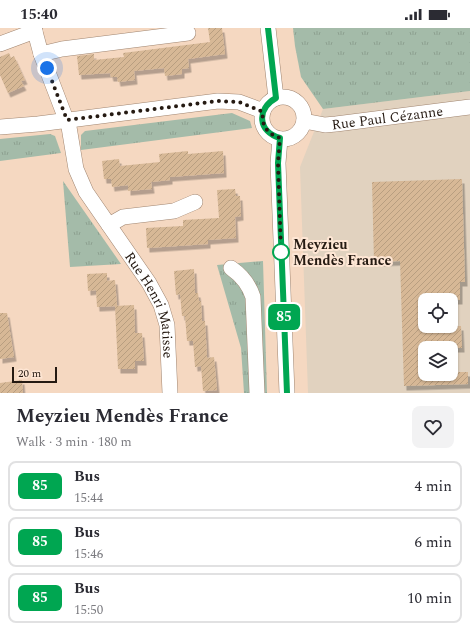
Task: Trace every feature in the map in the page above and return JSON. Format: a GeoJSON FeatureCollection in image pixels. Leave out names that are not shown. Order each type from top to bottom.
{"type":"FeatureCollection","features":[{"type":"Feature","properties":{"kind":"street"},"geometry":{"type":"LineString","coordinates":[[268,28],[276,98]]}},
{"type":"Feature","properties":{"kind":"street"},"geometry":{"type":"LineString","coordinates":[[0,44],[34,30]]}},
{"type":"Feature","properties":{"kind":"street","name":"Rue Henri Matisse"},"geometry":{"type":"LineString","coordinates":[[34,30],[41,54],[67,120],[76,169],[86,192],[149,283],[161,305],[167,325],[170,393]]}},
{"type":"Feature","properties":{"kind":"street"},"geometry":{"type":"LineString","coordinates":[[41,54],[62,49],[188,32]]}},
{"type":"Feature","properties":{"kind":"street"},"geometry":{"type":"LineString","coordinates":[[276,98],[290,98],[301,107],[304,114],[304,121],[302,127],[293,136],[280,138],[273,136],[264,126],[262,119],[263,112],[270,101],[276,98]]}},
{"type":"Feature","properties":{"kind":"street"},"geometry":{"type":"LineString","coordinates":[[0,127],[38,124],[218,101],[239,102],[263,112]]}},
{"type":"Feature","properties":{"kind":"street","name":"Rue Paul Cézanne"},"geometry":{"type":"LineString","coordinates":[[304,121],[325,125],[470,107]]}},
{"type":"Feature","properties":{"kind":"street"},"geometry":{"type":"LineString","coordinates":[[280,138],[278,163],[287,393]]}},
{"type":"Feature","properties":{"kind":"street"},"geometry":{"type":"LineString","coordinates":[[109,225],[123,217],[174,211],[195,202]]}},
{"type":"Feature","properties":{"kind":"street"},"geometry":{"type":"LineString","coordinates":[[230,268],[238,273],[250,288],[253,297],[257,393]]}},
{"type":"Feature","properties":{"kind":"shaded area"},"geometry":{"type":"Polygon","coordinates":[[[470,91],[470,393],[308,393],[300,167],[323,109],[470,91]]]}},
{"type":"Feature","properties":{"kind":"green space"},"geometry":{"type":"Polygon","coordinates":[[[293,28],[470,28],[470,91],[323,109],[301,77],[293,28]]]}},
{"type":"Feature","properties":{"kind":"green space"},"geometry":{"type":"Polygon","coordinates":[[[232,113],[250,121],[252,128],[81,150],[81,135],[85,131],[232,113]]]}},
{"type":"Feature","properties":{"kind":"green space"},"geometry":{"type":"Polygon","coordinates":[[[50,134],[55,136],[61,153],[0,161],[0,139],[50,134]]]}},
{"type":"Feature","properties":{"kind":"green space"},"geometry":{"type":"Polygon","coordinates":[[[63,181],[121,264],[70,267],[63,181]]]}},
{"type":"Feature","properties":{"kind":"green space"},"geometry":{"type":"Polygon","coordinates":[[[263,261],[267,393],[244,393],[241,348],[217,265],[263,261]]]}},
{"type":"Feature","properties":{"kind":"building"},"geometry":{"type":"Polygon","coordinates":[[[208,28],[222,28],[225,54],[188,59],[189,68],[182,69],[182,74],[165,76],[164,68],[134,71],[135,80],[118,82],[117,77],[111,77],[110,73],[79,75],[77,56],[94,54],[94,60],[124,57],[123,53],[210,42],[208,28]]]}},
{"type":"Feature","properties":{"kind":"building"},"geometry":{"type":"Polygon","coordinates":[[[9,53],[11,58],[14,56],[25,80],[21,81],[24,86],[8,93],[0,75],[0,57],[9,53]]]}},
{"type":"Feature","properties":{"kind":"building"},"geometry":{"type":"Polygon","coordinates":[[[188,151],[188,154],[223,151],[224,173],[170,177],[170,180],[151,182],[152,189],[128,191],[128,185],[112,187],[111,179],[104,179],[102,161],[119,159],[120,166],[160,162],[159,154],[188,151]]]}},
{"type":"Feature","properties":{"kind":"building"},"geometry":{"type":"Polygon","coordinates":[[[462,179],[465,282],[460,282],[460,300],[458,300],[458,293],[418,293],[418,333],[458,333],[458,326],[461,326],[462,348],[458,348],[458,341],[418,341],[418,381],[458,381],[458,372],[468,372],[468,384],[404,386],[400,261],[374,262],[372,182],[462,179]]]}},
{"type":"Feature","properties":{"kind":"building"},"geometry":{"type":"Polygon","coordinates":[[[235,189],[236,196],[240,196],[241,216],[235,217],[236,238],[208,240],[208,244],[147,248],[146,228],[183,226],[183,220],[219,218],[217,190],[235,189]]]}},
{"type":"Feature","properties":{"kind":"building"},"geometry":{"type":"Polygon","coordinates":[[[194,269],[195,293],[198,293],[199,301],[201,301],[202,321],[205,321],[207,358],[214,357],[217,390],[203,391],[201,366],[195,367],[193,341],[187,341],[185,316],[182,316],[180,294],[176,295],[174,271],[194,269]]]}},
{"type":"Feature","properties":{"kind":"building"},"geometry":{"type":"Polygon","coordinates":[[[107,273],[107,281],[115,280],[117,306],[97,307],[96,290],[88,291],[87,274],[107,273]]]}},
{"type":"Feature","properties":{"kind":"building"},"geometry":{"type":"Polygon","coordinates":[[[134,305],[135,333],[142,333],[144,361],[135,361],[135,369],[118,369],[115,306],[134,305]]]}},
{"type":"Feature","properties":{"kind":"building"},"geometry":{"type":"Polygon","coordinates":[[[0,313],[7,313],[14,357],[0,359],[0,313]]]}},
{"type":"Feature","properties":{"kind":"building"},"geometry":{"type":"Polygon","coordinates":[[[22,380],[23,393],[0,393],[0,383],[22,380]]]}},
{"type":"Feature","properties":{"kind":"bus line","name":"85"},"geometry":{"type":"LineString","coordinates":[[268,28],[276,98],[270,101],[266,106],[262,119],[268,132],[273,136],[280,138],[278,163],[287,393]]}},
{"type":"Feature","properties":{"kind":"place","name":"Meyzieu Mendès France"},"geometry":{"type":"Point","coordinates":[281,252]}},
{"type":"Feature","properties":{"kind":"route"},"geometry":{"type":"LineString","coordinates":[[47,68],[67,120],[218,101],[239,102],[263,112],[262,119],[264,126],[273,136],[280,138],[278,163],[281,252]]}}]}
